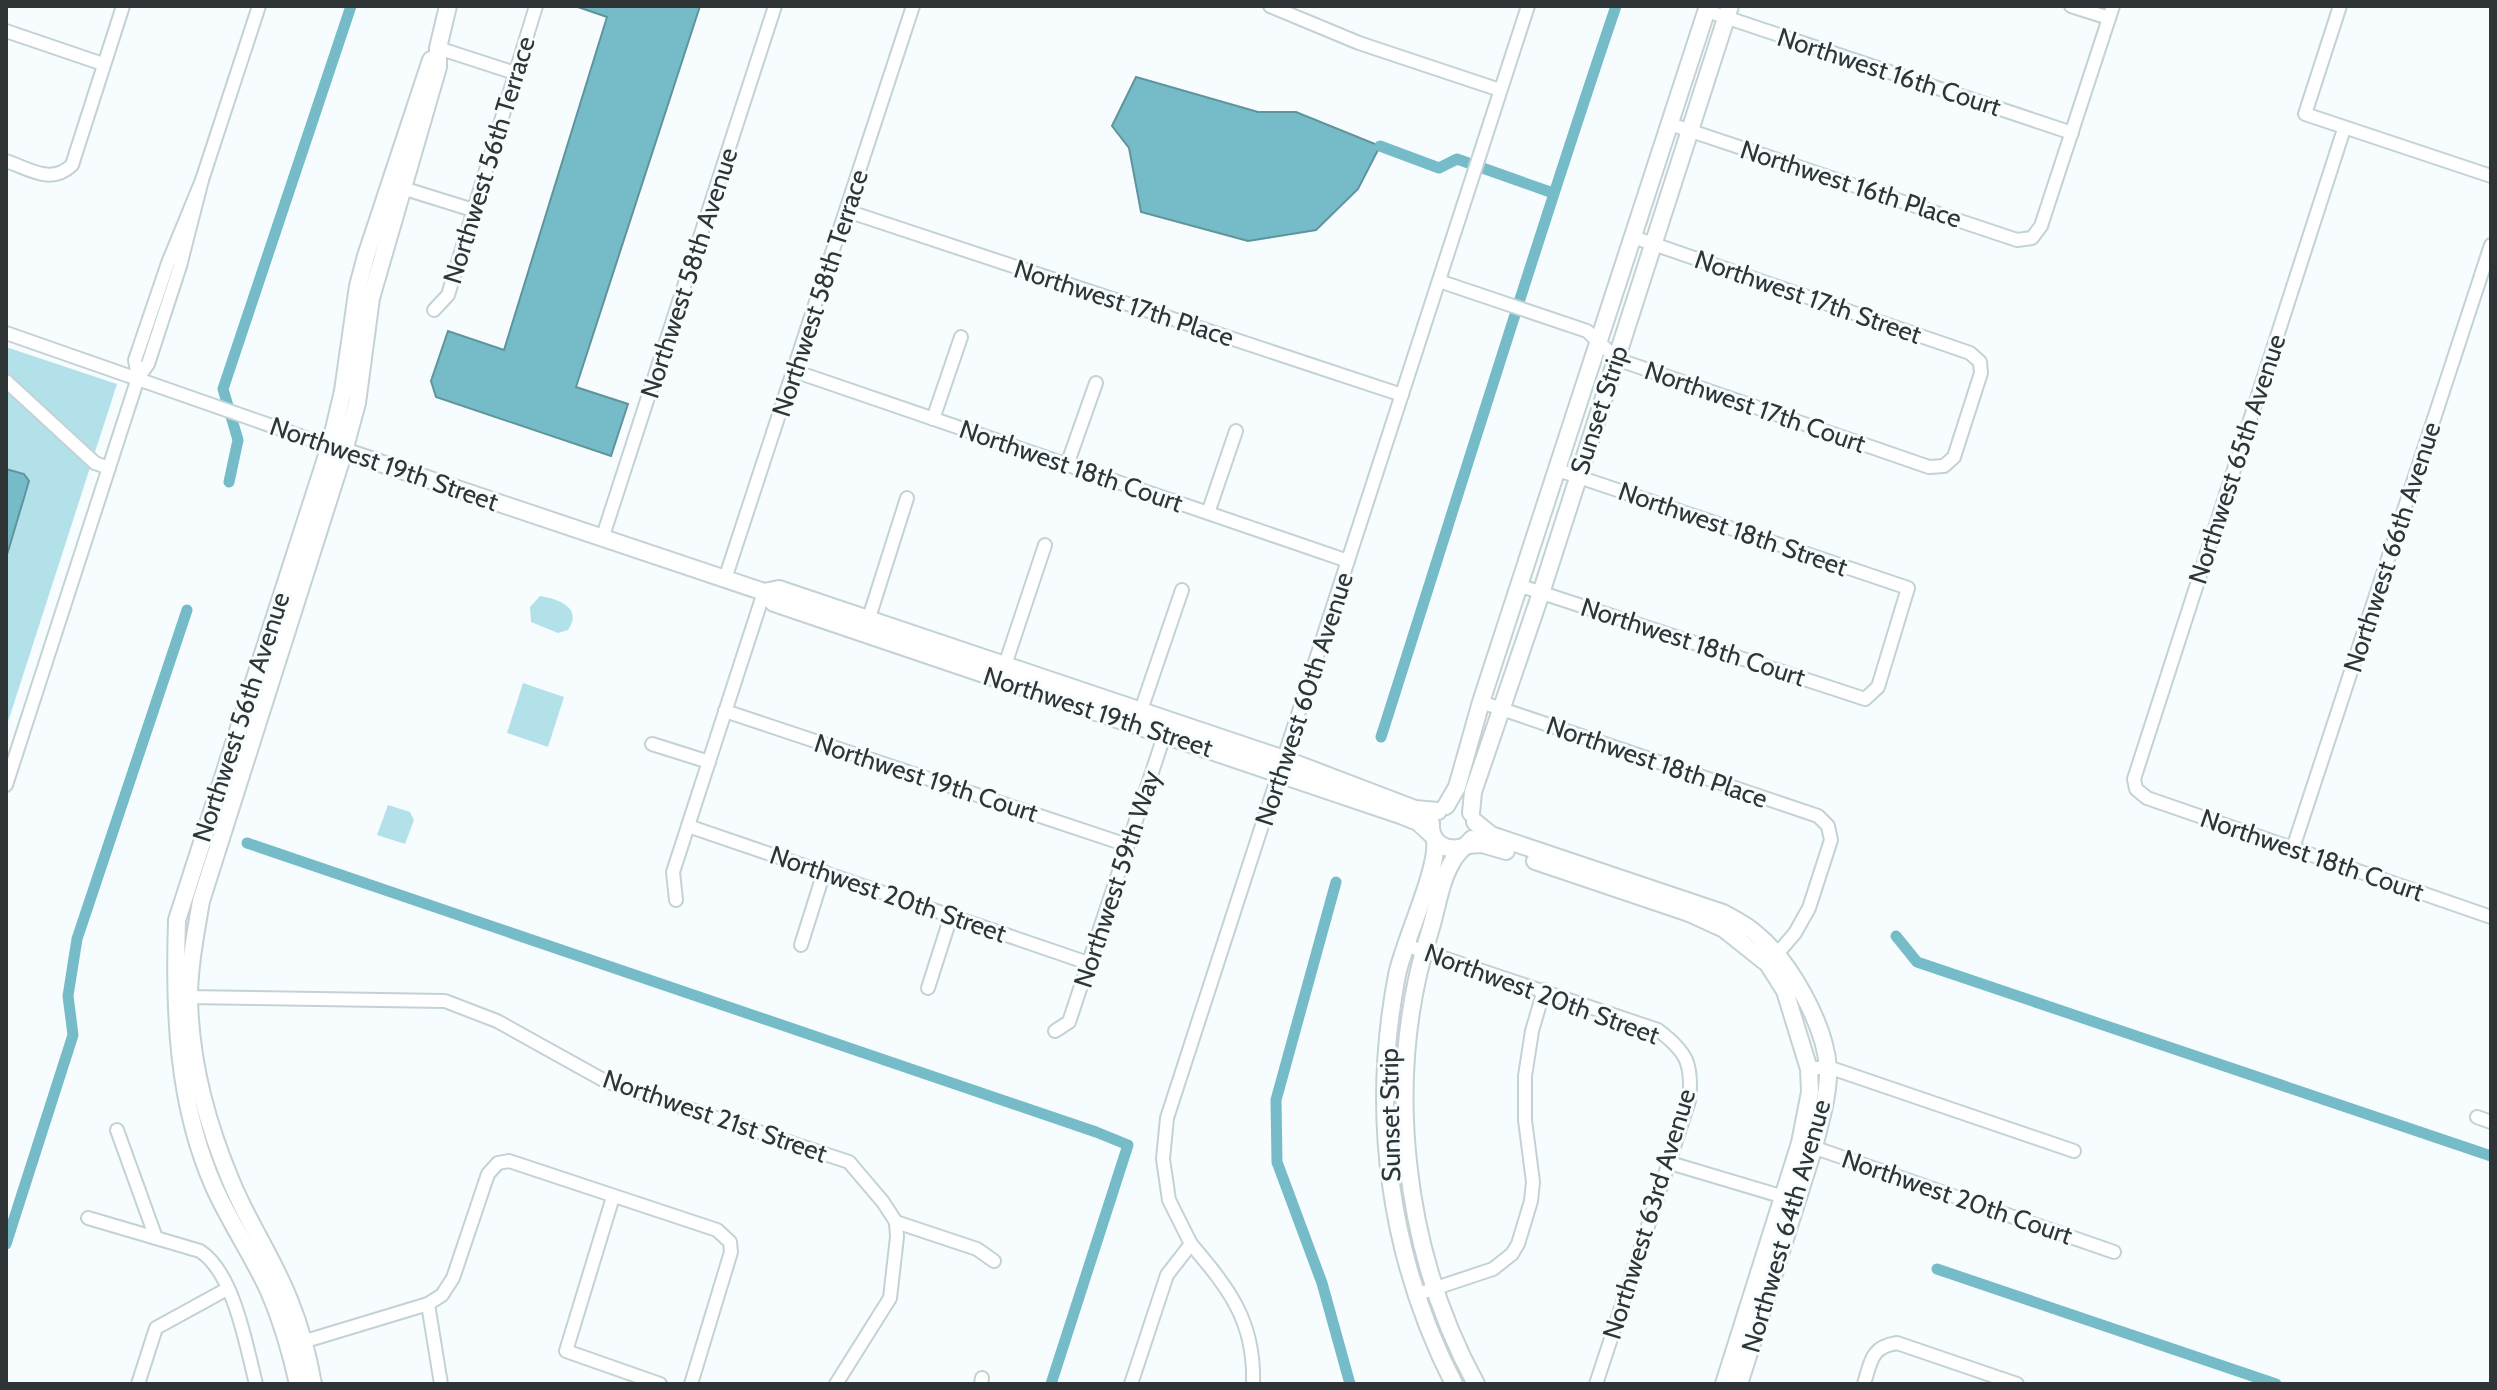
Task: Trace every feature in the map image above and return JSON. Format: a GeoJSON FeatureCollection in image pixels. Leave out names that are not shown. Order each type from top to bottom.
{"type":"FeatureCollection","features":[{"type":"Feature","properties":{"kind":"street"},"geometry":{"type":"LineString","coordinates":[[6,161],[49,176],[63,173],[72,165],[123,6]]}},
{"type":"Feature","properties":{"kind":"street"},"geometry":{"type":"LineString","coordinates":[[6,785],[138,378],[148,364],[176,280],[202,180],[259,6]]}},
{"type":"Feature","properties":{"kind":"street","name":"Northwest 56th Avenue"},"geometry":{"type":"LineString","coordinates":[[298,1384],[297,1344],[290,1300],[231,1182],[213,1128],[182,997],[201,901],[337,448],[357,403],[371,298],[396,186],[438,67],[438,48],[448,6]]}},
{"type":"Feature","properties":{"kind":"street","name":"Northwest 56th Terrace"},"geometry":{"type":"LineString","coordinates":[[434,310],[448,295],[536,6]]}},
{"type":"Feature","properties":{"kind":"street","name":"Northwest 58th Avenue"},"geometry":{"type":"LineString","coordinates":[[602,539],[775,6]]}},
{"type":"Feature","properties":{"kind":"street","name":"Northwest 58th Terrace"},"geometry":{"type":"LineString","coordinates":[[725,579],[913,6]]}},
{"type":"Feature","properties":{"kind":"street"},"geometry":{"type":"LineString","coordinates":[[1270,6],[1359,43],[1500,90]]}},
{"type":"Feature","properties":{"kind":"street","name":"Northwest 60th Avenue"},"geometry":{"type":"LineString","coordinates":[[1253,1384],[1254,1354],[1244,1321],[1221,1279],[1191,1244],[1169,1200],[1163,1159],[1167,1118],[1528,6]]}},
{"type":"Feature","properties":{"kind":"street"},"geometry":{"type":"LineString","coordinates":[[2071,6],[2111,12],[2072,133]]}},
{"type":"Feature","properties":{"kind":"street"},"geometry":{"type":"LineString","coordinates":[[2340,6],[2305,114],[2491,176]]}},
{"type":"Feature","properties":{"kind":"street","name":"Northwest 16th Court"},"geometry":{"type":"LineString","coordinates":[[1707,8],[1728,12],[2072,133]]}},
{"type":"Feature","properties":{"kind":"street","name":"Sunset Strip"},"geometry":{"type":"LineString","coordinates":[[1442,808],[1457,787],[1481,702],[1707,8]]}},
{"type":"Feature","properties":{"kind":"street","name":"Sunset Strip"},"geometry":{"type":"LineString","coordinates":[[1473,818],[1473,792],[1541,593],[1728,12]]}},
{"type":"Feature","properties":{"kind":"street"},"geometry":{"type":"LineString","coordinates":[[6,31],[103,64]]}},
{"type":"Feature","properties":{"kind":"street"},"geometry":{"type":"LineString","coordinates":[[438,48],[515,73]]}},
{"type":"Feature","properties":{"kind":"street","name":"Northwest 16th Place"},"geometry":{"type":"LineString","coordinates":[[1670,124],[2017,240],[2032,238],[2041,226],[2072,133]]}},
{"type":"Feature","properties":{"kind":"street","name":"Northwest 65th Avenue"},"geometry":{"type":"LineString","coordinates":[[2136,789],[2134,779],[2344,129]]}},
{"type":"Feature","properties":{"kind":"street"},"geometry":{"type":"LineString","coordinates":[[396,186],[473,210]]}},
{"type":"Feature","properties":{"kind":"street","name":"Northwest 17th Place"},"geometry":{"type":"LineString","coordinates":[[847,211],[1402,395]]}},
{"type":"Feature","properties":{"kind":"street","name":"Northwest 17th Street"},"geometry":{"type":"LineString","coordinates":[[1633,237],[1970,353],[1980,362],[1981,373],[1954,457],[1944,466]]}},
{"type":"Feature","properties":{"kind":"street","name":"Northwest 66th Avenue"},"geometry":{"type":"LineString","coordinates":[[2293,848],[2491,245]]}},
{"type":"Feature","properties":{"kind":"street","name":"Northwest 17th Court"},"geometry":{"type":"LineString","coordinates":[[1439,281],[1587,331],[1616,358],[1929,467],[1944,466]]}},
{"type":"Feature","properties":{"kind":"street","name":"Northwest 19th Street"},"geometry":{"type":"LineString","coordinates":[[6,333],[764,592],[774,603],[866,627],[1415,809],[1442,808]]}},
{"type":"Feature","properties":{"kind":"street"},"geometry":{"type":"LineString","coordinates":[[933,419],[961,337]]}},
{"type":"Feature","properties":{"kind":"street","name":"Northwest 18th Court"},"geometry":{"type":"LineString","coordinates":[[794,371],[1348,561]]}},
{"type":"Feature","properties":{"kind":"street"},"geometry":{"type":"LineString","coordinates":[[6,381],[95,463],[109,468]]}},
{"type":"Feature","properties":{"kind":"street"},"geometry":{"type":"LineString","coordinates":[[1067,465],[1096,383]]}},
{"type":"Feature","properties":{"kind":"street"},"geometry":{"type":"LineString","coordinates":[[1208,513],[1236,431]]}},
{"type":"Feature","properties":{"kind":"street","name":"Northwest 18th Street"},"geometry":{"type":"LineString","coordinates":[[1558,470],[1908,588],[1878,687],[1865,699]]}},
{"type":"Feature","properties":{"kind":"street"},"geometry":{"type":"LineString","coordinates":[[866,627],[907,498]]}},
{"type":"Feature","properties":{"kind":"street"},"geometry":{"type":"LineString","coordinates":[[1002,673],[1045,545]]}},
{"type":"Feature","properties":{"kind":"street","name":"Northwest 18th Court"},"geometry":{"type":"LineString","coordinates":[[1521,586],[1865,699]]}},
{"type":"Feature","properties":{"kind":"street"},"geometry":{"type":"LineString","coordinates":[[1139,718],[1182,590]]}},
{"type":"Feature","properties":{"kind":"street"},"geometry":{"type":"LineString","coordinates":[[676,900],[673,872],[764,592]]}},
{"type":"Feature","properties":{"kind":"street","name":"Northwest 18th Place"},"geometry":{"type":"LineString","coordinates":[[1481,702],[1818,816],[1828,826],[1831,840],[1809,908],[1795,933],[1772,959]]}},
{"type":"Feature","properties":{"kind":"street","name":"Northwest 19th Court"},"geometry":{"type":"LineString","coordinates":[[725,711],[1127,845]]}},
{"type":"Feature","properties":{"kind":"street","name":"Northwest 59th Way"},"geometry":{"type":"LineString","coordinates":[[1055,1031],[1069,1022],[1167,727]]}},
{"type":"Feature","properties":{"kind":"street"},"geometry":{"type":"LineString","coordinates":[[652,744],[709,762]]}},
{"type":"Feature","properties":{"kind":"street","name":"Northwest 19th Street"},"geometry":{"type":"LineString","coordinates":[[1282,766],[1418,822],[1433,837]]}},
{"type":"Feature","properties":{"kind":"street","name":"Northwest 18th Court"},"geometry":{"type":"LineString","coordinates":[[2136,789],[2147,798],[2491,917]]}},
{"type":"Feature","properties":{"kind":"street"},"geometry":{"type":"LineString","coordinates":[[1828,1067],[1819,1030],[1807,1002],[1755,933],[1723,913],[1491,835],[1462,806],[1442,808],[1431,823],[1433,837],[1447,849],[1487,845],[1689,913],[1724,929],[1772,959],[1809,1069],[1828,1067],[2074,1151]]}},
{"type":"Feature","properties":{"kind":"street"},"geometry":{"type":"LineString","coordinates":[[1465,846],[1475,831],[1473,818]]}},
{"type":"Feature","properties":{"kind":"street","name":"Northwest 20th Street"},"geometry":{"type":"LineString","coordinates":[[688,826],[1088,963]]}},
{"type":"Feature","properties":{"kind":"street","name":"Sunset Strip"},"geometry":{"type":"LineString","coordinates":[[1433,837],[1433,861],[1405,945],[1388,1037],[1384,1096],[1387,1160],[1399,1236],[1415,1295],[1454,1384]]}},
{"type":"Feature","properties":{"kind":"street","name":"Sunset Strip"},"geometry":{"type":"LineString","coordinates":[[1465,846],[1450,865],[1423,951],[1414,991],[1405,1083],[1409,1157],[1421,1234],[1434,1288],[1476,1384]]}},
{"type":"Feature","properties":{"kind":"street"},"geometry":{"type":"LineString","coordinates":[[801,945],[824,872]]}},
{"type":"Feature","properties":{"kind":"street"},"geometry":{"type":"LineString","coordinates":[[928,988],[951,916]]}},
{"type":"Feature","properties":{"kind":"street","name":"Northwest 20th Street"},"geometry":{"type":"LineString","coordinates":[[1405,945],[1658,1030],[1678,1046]]}},
{"type":"Feature","properties":{"kind":"street"},"geometry":{"type":"LineString","coordinates":[[1415,1295],[1493,1269],[1512,1254],[1518,1244],[1531,1201],[1533,1182],[1525,1120],[1525,1076],[1532,1031],[1544,990]]}},
{"type":"Feature","properties":{"kind":"street","name":"Northwest 21st Street"},"geometry":{"type":"LineString","coordinates":[[182,997],[445,1001],[497,1021],[605,1081],[849,1162],[896,1222]]}},
{"type":"Feature","properties":{"kind":"street","name":"Northwest 63rd Avenue"},"geometry":{"type":"LineString","coordinates":[[1596,1384],[1689,1101],[1692,1081],[1688,1062],[1678,1046]]}},
{"type":"Feature","properties":{"kind":"street","name":"Northwest 64th Avenue"},"geometry":{"type":"LineString","coordinates":[[1724,1384],[1784,1197],[1823,1111],[1828,1067]]}},
{"type":"Feature","properties":{"kind":"street","name":"Northwest 64th Avenue"},"geometry":{"type":"LineString","coordinates":[[1739,1384],[1807,1145],[1809,1069]]}},
{"type":"Feature","properties":{"kind":"street"},"geometry":{"type":"LineString","coordinates":[[2477,1117],[2491,1122]]}},
{"type":"Feature","properties":{"kind":"street"},"geometry":{"type":"LineString","coordinates":[[117,1130],[156,1238]]}},
{"type":"Feature","properties":{"kind":"street","name":"Northwest 20th Court"},"geometry":{"type":"LineString","coordinates":[[1807,1145],[2114,1252]]}},
{"type":"Feature","properties":{"kind":"street"},"geometry":{"type":"LineString","coordinates":[[1387,1160],[1409,1157]]}},
{"type":"Feature","properties":{"kind":"street"},"geometry":{"type":"LineString","coordinates":[[297,1344],[428,1304],[442,1295],[453,1278],[488,1174],[498,1163],[509,1161],[717,1230],[730,1242],[731,1252],[691,1384]]}},
{"type":"Feature","properties":{"kind":"street"},"geometry":{"type":"LineString","coordinates":[[1670,1163],[1784,1197]]}},
{"type":"Feature","properties":{"kind":"street"},"geometry":{"type":"LineString","coordinates":[[613,1197],[566,1351],[660,1384]]}},
{"type":"Feature","properties":{"kind":"street"},"geometry":{"type":"LineString","coordinates":[[88,1218],[200,1251],[212,1259],[236,1308],[256,1384]]}},
{"type":"Feature","properties":{"kind":"street"},"geometry":{"type":"LineString","coordinates":[[836,1384],[890,1298],[896,1222],[977,1249],[994,1261]]}},
{"type":"Feature","properties":{"kind":"street"},"geometry":{"type":"LineString","coordinates":[[1131,1384],[1167,1275],[1191,1244]]}},
{"type":"Feature","properties":{"kind":"street"},"geometry":{"type":"LineString","coordinates":[[138,1384],[156,1328],[227,1289]]}},
{"type":"Feature","properties":{"kind":"street"},"geometry":{"type":"LineString","coordinates":[[428,1304],[441,1384]]}},
{"type":"Feature","properties":{"kind":"street"},"geometry":{"type":"LineString","coordinates":[[1864,1384],[1874,1353],[1884,1345],[1897,1343],[2017,1384]]}},
{"type":"Feature","properties":{"kind":"street","name":"Northwest 56th Avenue"},"geometry":{"type":"LineString","coordinates":[[297,1344],[313,1384]]}},
{"type":"Feature","properties":{"kind":"shaded area"},"geometry":{"type":"Polygon","coordinates":[[[575,6],[700,6],[576,387],[628,404],[611,456],[436,397],[431,381],[448,331],[504,350],[607,17],[575,6]]]}},
{"type":"Feature","properties":{"kind":"shaded area"},"geometry":{"type":"Polygon","coordinates":[[[1136,77],[1258,112],[1296,112],[1380,146],[1358,189],[1316,230],[1248,241],[1141,212],[1129,148],[1112,126],[1136,77]]]}},
{"type":"Feature","properties":{"kind":"shaded area"},"geometry":{"type":"Polygon","coordinates":[[[6,347],[117,384],[6,728],[6,347]]]}},
{"type":"Feature","properties":{"kind":"shaded area"},"geometry":{"type":"Polygon","coordinates":[[[6,469],[24,474],[29,481],[6,558],[6,469]]]}},
{"type":"Feature","properties":{"kind":"shaded area"},"geometry":{"type":"Polygon","coordinates":[[[540,596],[561,602],[571,610],[573,616],[568,630],[558,633],[531,622],[530,607],[540,596]]]}},
{"type":"Feature","properties":{"kind":"shaded area"},"geometry":{"type":"Polygon","coordinates":[[[523,683],[564,697],[548,747],[507,733],[523,683]]]}},
{"type":"Feature","properties":{"kind":"shaded area"},"geometry":{"type":"Polygon","coordinates":[[[388,805],[410,812],[414,820],[405,844],[377,835],[388,805]]]}},
{"type":"Feature","properties":{"kind":"waterway"},"geometry":{"type":"LineString","coordinates":[[229,482],[238,440],[223,389],[351,6]]}},
{"type":"Feature","properties":{"kind":"waterway"},"geometry":{"type":"LineString","coordinates":[[1381,737],[1616,6]]}},
{"type":"Feature","properties":{"kind":"waterway"},"geometry":{"type":"LineString","coordinates":[[1380,146],[1439,168],[1457,159],[1553,193]]}},
{"type":"Feature","properties":{"kind":"waterway"},"geometry":{"type":"LineString","coordinates":[[6,1244],[73,1035],[68,996],[77,939],[187,610]]}},
{"type":"Feature","properties":{"kind":"waterway"},"geometry":{"type":"LineString","coordinates":[[247,843],[1128,1145],[1051,1384]]}},
{"type":"Feature","properties":{"kind":"waterway"},"geometry":{"type":"LineString","coordinates":[[1336,882],[1276,1100],[1277,1162],[1322,1283],[1350,1384]]}},
{"type":"Feature","properties":{"kind":"waterway"},"geometry":{"type":"LineString","coordinates":[[1896,936],[1917,962],[2491,1156]]}},
{"type":"Feature","properties":{"kind":"waterway"},"geometry":{"type":"LineString","coordinates":[[1937,1269],[2276,1384]]}}]}
